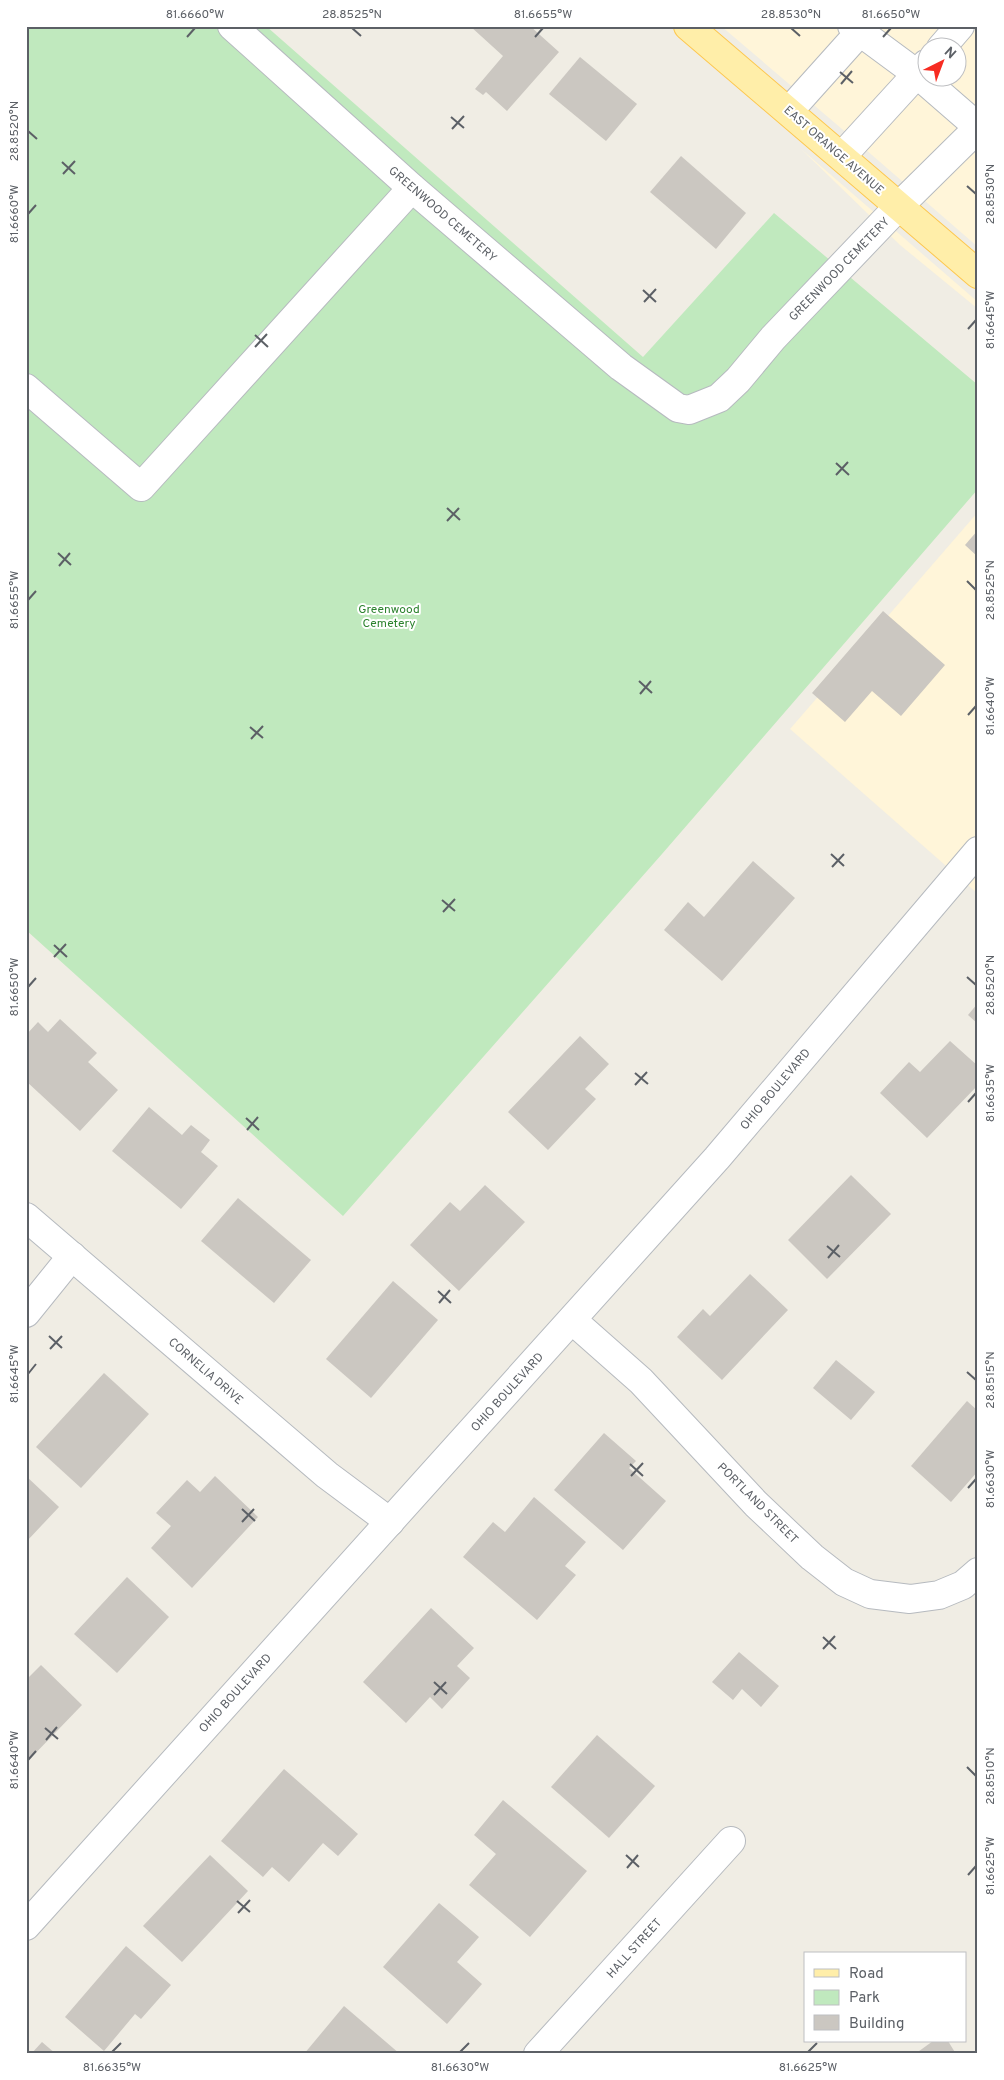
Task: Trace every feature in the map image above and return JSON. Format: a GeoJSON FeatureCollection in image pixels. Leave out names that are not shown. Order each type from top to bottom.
{"type":"FeatureCollection","features":[{"type":"Feature","properties":{"kind":"main road","name":"EAST ORANGE AVENUE"},"geometry":{"type":"LineString","coordinates":[[688,26],[978,274]]}},
{"type":"Feature","properties":{"kind":"street","name":"GREENWOOD CEMETERY"},"geometry":{"type":"LineString","coordinates":[[232,26],[412,188],[621,367],[678,408],[689,410],[719,398],[738,380],[773,338],[899,206],[978,127]]}},
{"type":"Feature","properties":{"kind":"street"},"geometry":{"type":"LineString","coordinates":[[950,38],[960,26]]}},
{"type":"Feature","properties":{"kind":"street"},"geometry":{"type":"LineString","coordinates":[[789,111],[855,29],[916,65]]}},
{"type":"Feature","properties":{"kind":"street"},"geometry":{"type":"LineString","coordinates":[[842,156],[916,76]]}},
{"type":"Feature","properties":{"kind":"street"},"geometry":{"type":"LineString","coordinates":[[940,88],[978,127]]}},
{"type":"Feature","properties":{"kind":"street"},"geometry":{"type":"LineString","coordinates":[[26,388],[141,488],[412,188]]}},
{"type":"Feature","properties":{"kind":"street","name":"OHIO BOULEVARD"},"geometry":{"type":"LineString","coordinates":[[26,1926],[717,1158],[978,851]]}},
{"type":"Feature","properties":{"kind":"street","name":"CORNELIA DRIVE"},"geometry":{"type":"LineString","coordinates":[[26,1217],[327,1475],[390,1522]]}},
{"type":"Feature","properties":{"kind":"street"},"geometry":{"type":"LineString","coordinates":[[26,1313],[72,1256]]}},
{"type":"Feature","properties":{"kind":"street","name":"PORTLAND STREET"},"geometry":{"type":"LineString","coordinates":[[572,1320],[640,1381],[756,1504],[812,1557],[844,1582],[870,1594],[910,1599],[939,1595],[963,1585],[978,1572]]}},
{"type":"Feature","properties":{"kind":"street","name":"HALL STREET"},"geometry":{"type":"LineString","coordinates":[[538,2054],[730,1841]]}},
{"type":"Feature","properties":{"kind":"shaded area"},"geometry":{"type":"Polygon","coordinates":[[[721,26],[978,26],[978,247],[842,129],[721,26]]]}},
{"type":"Feature","properties":{"kind":"shaded area"},"geometry":{"type":"Polygon","coordinates":[[[801,149],[978,302],[978,309],[900,245],[801,149]]]}},
{"type":"Feature","properties":{"kind":"shaded area"},"geometry":{"type":"Polygon","coordinates":[[[978,512],[978,894],[790,729],[978,512]]]}},
{"type":"Feature","properties":{"kind":"green space","name":"Greenwood Cemetery"},"geometry":{"type":"Polygon","coordinates":[[[26,26],[266,26],[643,357],[774,213],[978,385],[978,489],[662,854],[343,1216],[26,930],[26,26]]]}},
{"type":"Feature","properties":{"kind":"building"},"geometry":{"type":"Polygon","coordinates":[[[470,26],[530,26],[559,52],[507,111],[486,92],[483,95],[475,89],[503,56],[470,26]]]}},
{"type":"Feature","properties":{"kind":"building"},"geometry":{"type":"Polygon","coordinates":[[[580,57],[637,104],[606,141],[549,94],[580,57]]]}},
{"type":"Feature","properties":{"kind":"building"},"geometry":{"type":"Polygon","coordinates":[[[681,156],[746,213],[716,249],[650,192],[681,156]]]}},
{"type":"Feature","properties":{"kind":"building"},"geometry":{"type":"Polygon","coordinates":[[[978,530],[978,557],[965,545],[978,530]]]}},
{"type":"Feature","properties":{"kind":"building"},"geometry":{"type":"Polygon","coordinates":[[[883,611],[945,665],[901,716],[872,691],[845,722],[812,693],[883,611]]]}},
{"type":"Feature","properties":{"kind":"building"},"geometry":{"type":"Polygon","coordinates":[[[753,861],[795,898],[722,981],[664,930],[688,902],[704,917],[753,861]]]}},
{"type":"Feature","properties":{"kind":"building"},"geometry":{"type":"Polygon","coordinates":[[[978,1003],[978,1024],[968,1015],[978,1003]]]}},
{"type":"Feature","properties":{"kind":"building"},"geometry":{"type":"Polygon","coordinates":[[[60,1019],[97,1053],[88,1062],[118,1090],[80,1131],[26,1081],[26,1035],[38,1022],[48,1032],[60,1019]]]}},
{"type":"Feature","properties":{"kind":"building"},"geometry":{"type":"Polygon","coordinates":[[[580,1036],[609,1064],[585,1089],[596,1099],[548,1150],[508,1112],[580,1036]]]}},
{"type":"Feature","properties":{"kind":"building"},"geometry":{"type":"Polygon","coordinates":[[[950,1041],[978,1066],[978,1085],[927,1138],[880,1093],[909,1062],[920,1072],[950,1041]]]}},
{"type":"Feature","properties":{"kind":"building"},"geometry":{"type":"Polygon","coordinates":[[[149,1107],[182,1135],[191,1125],[210,1140],[201,1152],[218,1166],[181,1209],[112,1151],[149,1107]]]}},
{"type":"Feature","properties":{"kind":"building"},"geometry":{"type":"Polygon","coordinates":[[[851,1175],[891,1214],[827,1279],[788,1240],[851,1175]]]}},
{"type":"Feature","properties":{"kind":"building"},"geometry":{"type":"Polygon","coordinates":[[[485,1185],[525,1222],[459,1291],[410,1245],[450,1202],[460,1211],[485,1185]]]}},
{"type":"Feature","properties":{"kind":"building"},"geometry":{"type":"Polygon","coordinates":[[[238,1198],[311,1260],[274,1303],[201,1241],[238,1198]]]}},
{"type":"Feature","properties":{"kind":"building"},"geometry":{"type":"Polygon","coordinates":[[[750,1274],[788,1310],[722,1380],[677,1337],[703,1309],[710,1316],[750,1274]]]}},
{"type":"Feature","properties":{"kind":"building"},"geometry":{"type":"Polygon","coordinates":[[[393,1281],[438,1320],[371,1398],[326,1359],[393,1281]]]}},
{"type":"Feature","properties":{"kind":"building"},"geometry":{"type":"Polygon","coordinates":[[[836,1360],[875,1392],[851,1420],[813,1388],[836,1360]]]}},
{"type":"Feature","properties":{"kind":"building"},"geometry":{"type":"Polygon","coordinates":[[[104,1373],[149,1414],[81,1488],[36,1447],[104,1373]]]}},
{"type":"Feature","properties":{"kind":"building"},"geometry":{"type":"Polygon","coordinates":[[[967,1401],[978,1411],[978,1471],[951,1502],[911,1466],[967,1401]]]}},
{"type":"Feature","properties":{"kind":"building"},"geometry":{"type":"Polygon","coordinates":[[[604,1433],[636,1461],[629,1468],[666,1501],[623,1550],[554,1490],[604,1433]]]}},
{"type":"Feature","properties":{"kind":"building"},"geometry":{"type":"Polygon","coordinates":[[[26,1476],[59,1507],[26,1542],[26,1476]]]}},
{"type":"Feature","properties":{"kind":"building"},"geometry":{"type":"Polygon","coordinates":[[[215,1476],[258,1517],[192,1588],[151,1548],[171,1526],[156,1513],[187,1480],[200,1492],[215,1476]]]}},
{"type":"Feature","properties":{"kind":"building"},"geometry":{"type":"Polygon","coordinates":[[[534,1497],[586,1542],[565,1566],[576,1575],[537,1620],[463,1557],[493,1522],[505,1532],[534,1497]]]}},
{"type":"Feature","properties":{"kind":"building"},"geometry":{"type":"Polygon","coordinates":[[[127,1577],[169,1617],[117,1673],[74,1634],[127,1577]]]}},
{"type":"Feature","properties":{"kind":"building"},"geometry":{"type":"Polygon","coordinates":[[[431,1608],[474,1648],[457,1666],[470,1678],[442,1709],[430,1697],[406,1723],[363,1682],[431,1608]]]}},
{"type":"Feature","properties":{"kind":"building"},"geometry":{"type":"Polygon","coordinates":[[[739,1652],[779,1686],[761,1707],[742,1689],[733,1700],[712,1682],[739,1652]]]}},
{"type":"Feature","properties":{"kind":"building"},"geometry":{"type":"Polygon","coordinates":[[[41,1665],[82,1705],[26,1763],[26,1680],[41,1665]]]}},
{"type":"Feature","properties":{"kind":"building"},"geometry":{"type":"Polygon","coordinates":[[[597,1735],[655,1786],[609,1838],[551,1787],[597,1735]]]}},
{"type":"Feature","properties":{"kind":"building"},"geometry":{"type":"Polygon","coordinates":[[[284,1769],[358,1834],[338,1856],[323,1843],[289,1882],[272,1867],[263,1877],[221,1841],[284,1769]]]}},
{"type":"Feature","properties":{"kind":"building"},"geometry":{"type":"Polygon","coordinates":[[[503,1800],[587,1871],[530,1937],[469,1885],[496,1854],[474,1835],[503,1800]]]}},
{"type":"Feature","properties":{"kind":"building"},"geometry":{"type":"Polygon","coordinates":[[[210,1855],[248,1891],[182,1962],[143,1926],[210,1855]]]}},
{"type":"Feature","properties":{"kind":"building"},"geometry":{"type":"Polygon","coordinates":[[[439,1903],[479,1937],[457,1962],[482,1984],[447,2024],[383,1967],[439,1903]]]}},
{"type":"Feature","properties":{"kind":"building"},"geometry":{"type":"Polygon","coordinates":[[[126,1946],[171,1985],[141,2019],[135,2014],[104,2051],[65,2017],[126,1946]]]}},
{"type":"Feature","properties":{"kind":"building"},"geometry":{"type":"Polygon","coordinates":[[[344,2006],[400,2054],[304,2054],[344,2006]]]}},
{"type":"Feature","properties":{"kind":"building"},"geometry":{"type":"Polygon","coordinates":[[[42,2042],[56,2054],[31,2054],[42,2042]]]}},
{"type":"Feature","properties":{"kind":"building"},"geometry":{"type":"Polygon","coordinates":[[[932,2042],[949,2042],[956,2054],[915,2054],[932,2042]]]}}]}
